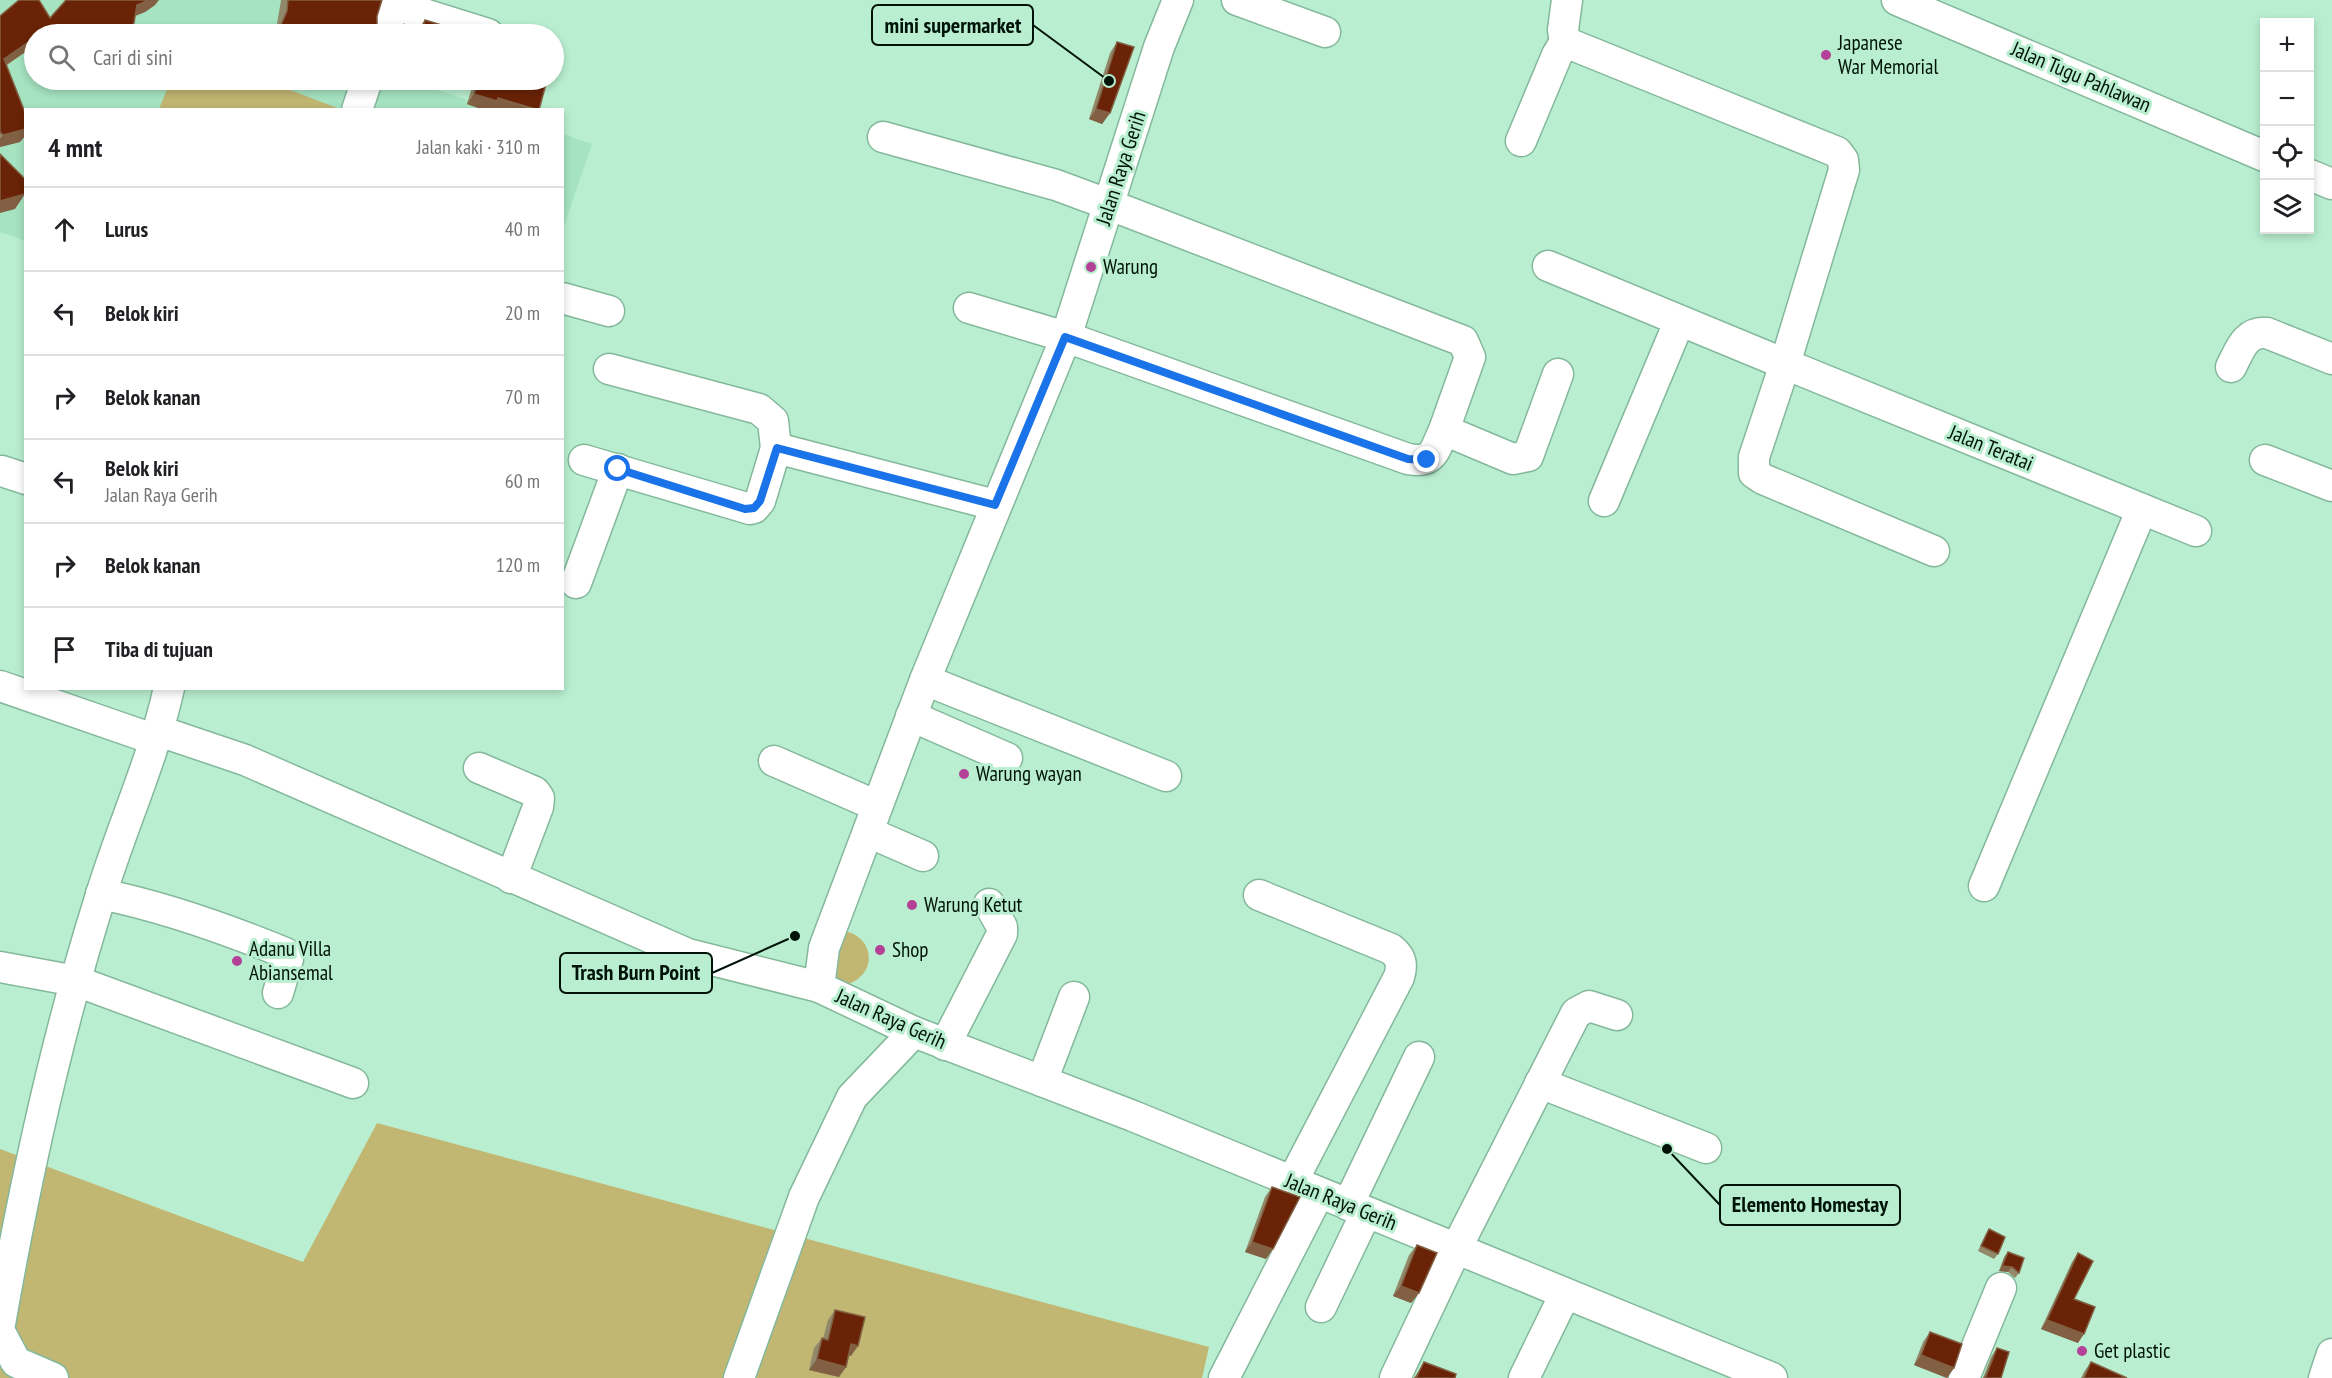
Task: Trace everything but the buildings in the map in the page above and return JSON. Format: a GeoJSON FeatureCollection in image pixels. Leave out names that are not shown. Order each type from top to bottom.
{"type":"FeatureCollection","features":[{"type":"Feature","properties":{"kind":"street","name":"Jalan Raya Gerih"},"geometry":{"type":"LineString","coordinates":[[1178,0],[1160,47],[1065,337],[995,505],[872,819],[824,948],[819,987],[945,1045],[1042,1081],[1772,1378]]}},
{"type":"Feature","properties":{"kind":"street"},"geometry":{"type":"LineString","coordinates":[[1237,0],[1325,32]]}},
{"type":"Feature","properties":{"kind":"street"},"geometry":{"type":"LineString","coordinates":[[1521,141],[1557,55],[1565,42],[1563,30],[1568,0]]}},
{"type":"Feature","properties":{"kind":"street","name":"Jalan Tugu Pahlawan"},"geometry":{"type":"LineString","coordinates":[[1898,0],[2260,154]]}},
{"type":"Feature","properties":{"kind":"street"},"geometry":{"type":"LineString","coordinates":[[387,24],[395,2],[459,24]]}},
{"type":"Feature","properties":{"kind":"street"},"geometry":{"type":"LineString","coordinates":[[1565,42],[1836,152],[1843,160],[1844,171],[1754,457],[1754,473],[1763,479],[1934,551]]}},
{"type":"Feature","properties":{"kind":"street"},"geometry":{"type":"LineString","coordinates":[[358,108],[364,90]]}},
{"type":"Feature","properties":{"kind":"street"},"geometry":{"type":"LineString","coordinates":[[883,137],[1056,185],[1110,205],[1463,341],[1470,357],[1444,430],[1431,457],[1421,462],[1065,337],[969,308]]}},
{"type":"Feature","properties":{"kind":"street"},"geometry":{"type":"LineString","coordinates":[[2314,177],[2332,184]]}},
{"type":"Feature","properties":{"kind":"street","name":"Jalan Teratai"},"geometry":{"type":"LineString","coordinates":[[1548,267],[2196,531]]}},
{"type":"Feature","properties":{"kind":"street"},"geometry":{"type":"LineString","coordinates":[[564,299],[609,311]]}},
{"type":"Feature","properties":{"kind":"street"},"geometry":{"type":"LineString","coordinates":[[1604,501],[1679,322]]}},
{"type":"Feature","properties":{"kind":"street"},"geometry":{"type":"LineString","coordinates":[[2231,367],[2247,338],[2258,332],[2267,333],[2332,358]]}},
{"type":"Feature","properties":{"kind":"street"},"geometry":{"type":"LineString","coordinates":[[574,458],[618,469],[745,509],[754,508],[760,501],[777,448],[773,421],[759,409],[609,369]]}},
{"type":"Feature","properties":{"kind":"street"},"geometry":{"type":"LineString","coordinates":[[1444,430],[1513,459],[1522,459],[1528,456],[1558,374]]}},
{"type":"Feature","properties":{"kind":"street"},"geometry":{"type":"LineString","coordinates":[[777,448],[995,505]]}},
{"type":"Feature","properties":{"kind":"street"},"geometry":{"type":"LineString","coordinates":[[2265,460],[2332,486]]}},
{"type":"Feature","properties":{"kind":"street"},"geometry":{"type":"LineString","coordinates":[[576,582],[618,469]]}},
{"type":"Feature","properties":{"kind":"street"},"geometry":{"type":"LineString","coordinates":[[1984,886],[2142,509]]}},
{"type":"Feature","properties":{"kind":"street"},"geometry":{"type":"LineString","coordinates":[[925,680],[1166,776]]}},
{"type":"Feature","properties":{"kind":"street"},"geometry":{"type":"LineString","coordinates":[[0,686],[245,760],[688,954],[819,987]]}},
{"type":"Feature","properties":{"kind":"street"},"geometry":{"type":"LineString","coordinates":[[0,1324],[9,1223],[101,894],[158,735],[169,690]]}},
{"type":"Feature","properties":{"kind":"street"},"geometry":{"type":"LineString","coordinates":[[911,716],[1007,758]]}},
{"type":"Feature","properties":{"kind":"street"},"geometry":{"type":"LineString","coordinates":[[774,761],[872,819],[923,856]]}},
{"type":"Feature","properties":{"kind":"street"},"geometry":{"type":"LineString","coordinates":[[479,768],[535,792],[539,798],[538,807],[511,878]]}},
{"type":"Feature","properties":{"kind":"street"},"geometry":{"type":"LineString","coordinates":[[101,894],[152,905],[221,927],[285,952],[288,959],[278,993]]}},
{"type":"Feature","properties":{"kind":"street"},"geometry":{"type":"LineString","coordinates":[[1258,895],[1391,949],[1399,955],[1401,962],[1399,977],[1292,1182]]}},
{"type":"Feature","properties":{"kind":"street"},"geometry":{"type":"LineString","coordinates":[[945,1045],[1002,934],[1002,927],[989,904]]}},
{"type":"Feature","properties":{"kind":"street"},"geometry":{"type":"LineString","coordinates":[[0,967],[76,981],[353,1083]]}},
{"type":"Feature","properties":{"kind":"street"},"geometry":{"type":"LineString","coordinates":[[1042,1081],[1074,997]]}},
{"type":"Feature","properties":{"kind":"street"},"geometry":{"type":"LineString","coordinates":[[1395,1378],[1456,1249],[1576,1013],[1589,1006],[1617,1015]]}},
{"type":"Feature","properties":{"kind":"street"},"geometry":{"type":"LineString","coordinates":[[739,1378],[804,1197],[852,1097],[914,1032]]}},
{"type":"Feature","properties":{"kind":"street"},"geometry":{"type":"LineString","coordinates":[[1321,1306],[1357,1209],[1419,1057]]}},
{"type":"Feature","properties":{"kind":"street"},"geometry":{"type":"LineString","coordinates":[[1540,1083],[1706,1148]]}},
{"type":"Feature","properties":{"kind":"street"},"geometry":{"type":"LineString","coordinates":[[1224,1378],[1319,1193]]}},
{"type":"Feature","properties":{"kind":"street"},"geometry":{"type":"LineString","coordinates":[[1964,1378],[2001,1288]]}},
{"type":"Feature","properties":{"kind":"street"},"geometry":{"type":"LineString","coordinates":[[1524,1378],[1565,1294]]}},
{"type":"Feature","properties":{"kind":"street"},"geometry":{"type":"LineString","coordinates":[[0,1332],[16,1362],[53,1378]]}},
{"type":"Feature","properties":{"kind":"street"},"geometry":{"type":"LineString","coordinates":[[2324,1378],[2332,1354]]}},
{"type":"Feature","properties":{"kind":"shaded area"},"geometry":{"type":"Polygon","coordinates":[[[0,0],[405,0],[398,24],[24,24],[24,90],[438,90],[491,108],[24,108],[24,241],[0,232],[0,0]]]}},
{"type":"Feature","properties":{"kind":"shaded area"},"geometry":{"type":"Polygon","coordinates":[[[167,90],[290,90],[337,108],[159,108],[167,90]]]}},
{"type":"Feature","properties":{"kind":"shaded area"},"geometry":{"type":"Polygon","coordinates":[[[564,135],[592,144],[564,226],[564,135]]]}},
{"type":"Feature","properties":{"kind":"shaded area"},"geometry":{"type":"Polygon","coordinates":[[[837,930],[851,933],[860,939],[869,957],[862,975],[852,982],[839,986],[815,945],[837,930]]]}},
{"type":"Feature","properties":{"kind":"shaded area"},"geometry":{"type":"Polygon","coordinates":[[[377,1123],[1209,1347],[1202,1378],[0,1378],[0,1149],[303,1262],[377,1123]]]}},
{"type":"Feature","properties":{"kind":"place","name":"Japanese War Memorial"},"geometry":{"type":"Point","coordinates":[1826,55]}},
{"type":"Feature","properties":{"kind":"place","name":"mini supermarket"},"geometry":{"type":"Point","coordinates":[1109,81]}},
{"type":"Feature","properties":{"kind":"place","name":"Warung"},"geometry":{"type":"Point","coordinates":[1091,267]}},
{"type":"Feature","properties":{"kind":"place","name":"Warung wayan"},"geometry":{"type":"Point","coordinates":[964,774]}},
{"type":"Feature","properties":{"kind":"place","name":"Warung Ketut"},"geometry":{"type":"Point","coordinates":[912,905]}},
{"type":"Feature","properties":{"kind":"place","name":"Trash Burn Point"},"geometry":{"type":"Point","coordinates":[795,936]}},
{"type":"Feature","properties":{"kind":"place","name":"Shop"},"geometry":{"type":"Point","coordinates":[880,950]}},
{"type":"Feature","properties":{"kind":"place","name":"Adanu Villa Abiansemal"},"geometry":{"type":"Point","coordinates":[237,961]}},
{"type":"Feature","properties":{"kind":"place","name":"Elemento Homestay"},"geometry":{"type":"Point","coordinates":[1667,1149]}},
{"type":"Feature","properties":{"kind":"place","name":"Get plastic"},"geometry":{"type":"Point","coordinates":[2082,1351]}},
{"type":"Feature","properties":{"kind":"route"},"geometry":{"type":"LineString","coordinates":[[618,469],[745,509],[754,508],[760,501],[777,448],[995,505],[1065,337],[1408,459],[1421,462],[1427,460]]}}]}
